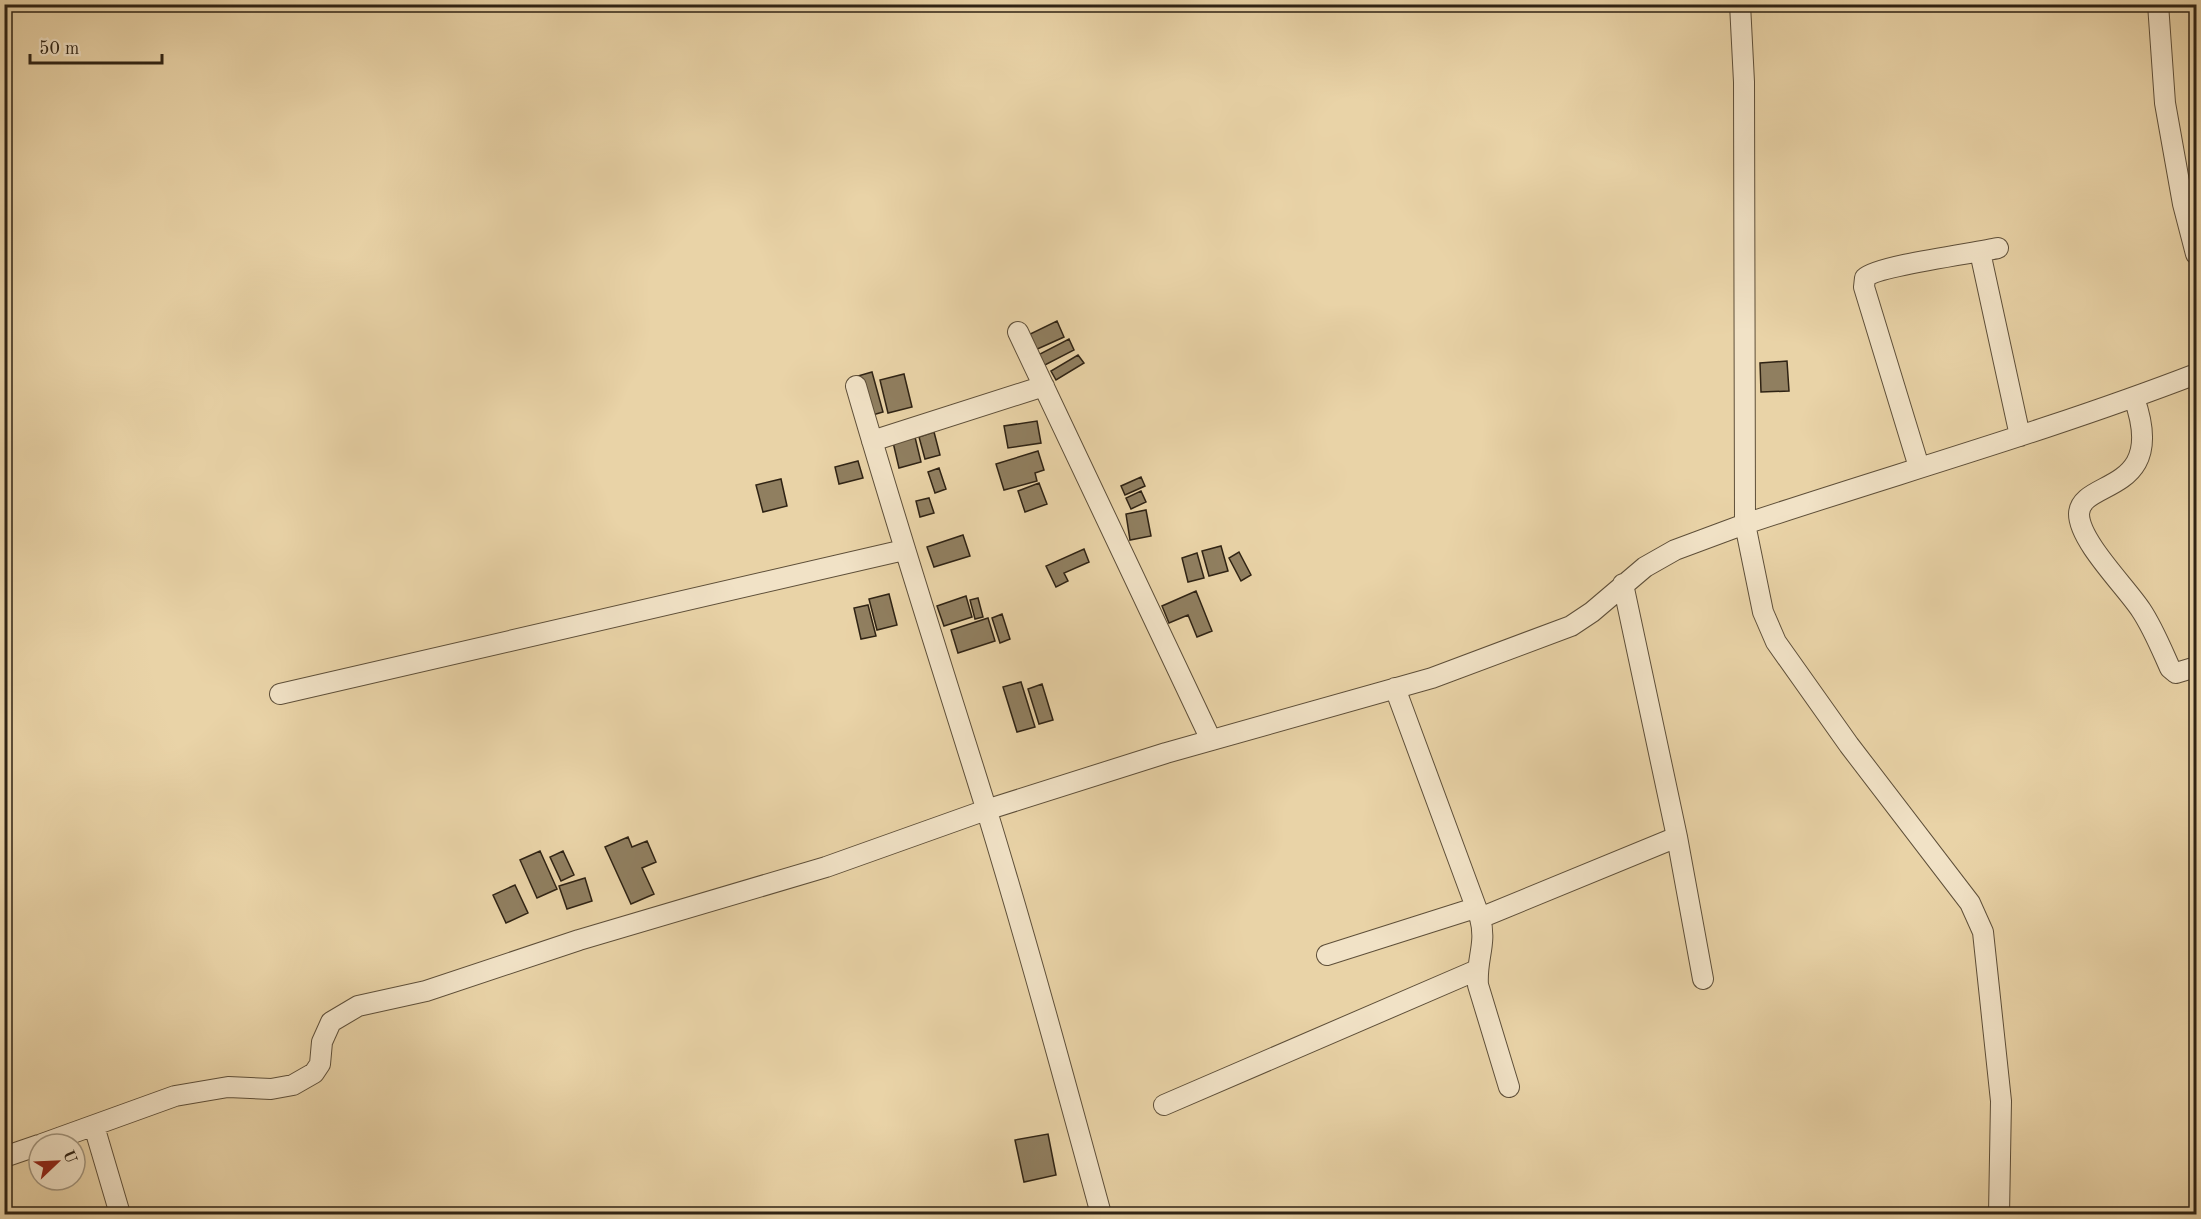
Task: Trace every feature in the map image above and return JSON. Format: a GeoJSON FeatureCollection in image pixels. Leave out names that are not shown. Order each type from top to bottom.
{"type":"FeatureCollection","features":[{"type":"Feature","properties":{"kind":"street"},"geometry":{"type":"LineString","coordinates":[[1740,4],[1744,82],[1745,524],[1763,612],[1776,642],[1849,745],[1970,903],[1983,932],[2001,1101],[1999,1215]]}},
{"type":"Feature","properties":{"kind":"street"},"geometry":{"type":"LineString","coordinates":[[2158,4],[2165,103],[2182,204],[2196,254]]}},
{"type":"Feature","properties":{"kind":"street"},"geometry":{"type":"LineString","coordinates":[[1919,467],[1864,287],[1864,278],[1869,273],[1989,250],[2020,436]]}},
{"type":"Feature","properties":{"kind":"street"},"geometry":{"type":"LineString","coordinates":[[1018,332],[1211,740]]}},
{"type":"Feature","properties":{"kind":"street"},"geometry":{"type":"LineString","coordinates":[[76,1132],[175,1096],[228,1087],[271,1089],[293,1085],[314,1073],[320,1064],[322,1042],[331,1022],[348,1011],[369,1002],[386,1001],[426,991],[579,940],[826,867],[986,810],[1211,740],[1432,678],[1571,626],[1592,612],[1645,567],[1675,550],[1745,524],[2134,398],[2196,374]]}},
{"type":"Feature","properties":{"kind":"street"},"geometry":{"type":"LineString","coordinates":[[856,386],[904,550],[986,810],[1060,1063],[1101,1215]]}},
{"type":"Feature","properties":{"kind":"street"},"geometry":{"type":"LineString","coordinates":[[872,441],[1044,386]]}},
{"type":"Feature","properties":{"kind":"street"},"geometry":{"type":"LineString","coordinates":[[2134,398],[2142,426],[2138,463],[2128,475],[2086,499],[2079,516],[2092,547],[2141,610],[2170,668],[2176,673],[2196,667]]}},
{"type":"Feature","properties":{"kind":"street"},"geometry":{"type":"LineString","coordinates":[[280,694],[904,550]]}},
{"type":"Feature","properties":{"kind":"street"},"geometry":{"type":"LineString","coordinates":[[1623,584],[1677,837],[1703,979]]}},
{"type":"Feature","properties":{"kind":"street"},"geometry":{"type":"LineString","coordinates":[[1395,688],[1484,932],[1477,970],[1478,985],[1509,1087]]}},
{"type":"Feature","properties":{"kind":"street"},"geometry":{"type":"LineString","coordinates":[[1328,955],[1478,913],[1677,837]]}},
{"type":"Feature","properties":{"kind":"street"},"geometry":{"type":"LineString","coordinates":[[1164,1105],[1477,970]]}},
{"type":"Feature","properties":{"kind":"street"},"geometry":{"type":"LineString","coordinates":[[94,1126],[120,1215]]}},
{"type":"Feature","properties":{"kind":"street"},"geometry":{"type":"LineString","coordinates":[[4,1157],[27,1149]]}},
{"type":"Feature","properties":{"kind":"building"},"geometry":{"type":"Polygon","coordinates":[[[1057,321],[1064,337],[1033,351],[1026,336],[1057,321]]]}},
{"type":"Feature","properties":{"kind":"building"},"geometry":{"type":"Polygon","coordinates":[[[1069,339],[1074,350],[1043,366],[1038,355],[1069,339]]]}},
{"type":"Feature","properties":{"kind":"building"},"geometry":{"type":"Polygon","coordinates":[[[1078,355],[1084,363],[1056,380],[1051,371],[1078,355]]]}},
{"type":"Feature","properties":{"kind":"building"},"geometry":{"type":"Polygon","coordinates":[[[1787,361],[1789,391],[1761,392],[1760,363],[1787,361]]]}},
{"type":"Feature","properties":{"kind":"building"},"geometry":{"type":"Polygon","coordinates":[[[872,372],[883,412],[869,416],[858,376],[872,372]]]}},
{"type":"Feature","properties":{"kind":"building"},"geometry":{"type":"Polygon","coordinates":[[[904,374],[912,407],[888,413],[880,380],[904,374]]]}},
{"type":"Feature","properties":{"kind":"building"},"geometry":{"type":"Polygon","coordinates":[[[1037,421],[1041,443],[1008,448],[1004,426],[1037,421]]]}},
{"type":"Feature","properties":{"kind":"building"},"geometry":{"type":"Polygon","coordinates":[[[934,432],[940,455],[925,459],[919,437],[934,432]]]}},
{"type":"Feature","properties":{"kind":"building"},"geometry":{"type":"Polygon","coordinates":[[[914,433],[921,462],[899,468],[892,438],[914,433]]]}},
{"type":"Feature","properties":{"kind":"building"},"geometry":{"type":"Polygon","coordinates":[[[1038,451],[1044,470],[1035,473],[1037,481],[1004,490],[996,464],[1038,451]]]}},
{"type":"Feature","properties":{"kind":"building"},"geometry":{"type":"Polygon","coordinates":[[[858,461],[863,478],[839,484],[835,467],[858,461]]]}},
{"type":"Feature","properties":{"kind":"building"},"geometry":{"type":"Polygon","coordinates":[[[939,468],[946,489],[935,493],[928,472],[939,468]]]}},
{"type":"Feature","properties":{"kind":"building"},"geometry":{"type":"Polygon","coordinates":[[[1141,477],[1145,486],[1125,495],[1121,486],[1141,477]]]}},
{"type":"Feature","properties":{"kind":"building"},"geometry":{"type":"Polygon","coordinates":[[[781,479],[787,506],[763,512],[756,485],[781,479]]]}},
{"type":"Feature","properties":{"kind":"building"},"geometry":{"type":"Polygon","coordinates":[[[1039,483],[1047,504],[1025,512],[1018,491],[1039,483]]]}},
{"type":"Feature","properties":{"kind":"building"},"geometry":{"type":"Polygon","coordinates":[[[1141,491],[1146,502],[1131,509],[1126,498],[1141,491]]]}},
{"type":"Feature","properties":{"kind":"building"},"geometry":{"type":"Polygon","coordinates":[[[929,498],[934,513],[920,517],[916,501],[929,498]]]}},
{"type":"Feature","properties":{"kind":"building"},"geometry":{"type":"Polygon","coordinates":[[[1146,510],[1151,536],[1130,540],[1126,514],[1146,510]]]}},
{"type":"Feature","properties":{"kind":"building"},"geometry":{"type":"Polygon","coordinates":[[[963,535],[970,556],[934,567],[927,547],[963,535]]]}},
{"type":"Feature","properties":{"kind":"building"},"geometry":{"type":"Polygon","coordinates":[[[1221,546],[1228,571],[1209,576],[1202,551],[1221,546]]]}},
{"type":"Feature","properties":{"kind":"building"},"geometry":{"type":"Polygon","coordinates":[[[1084,549],[1089,562],[1064,573],[1068,581],[1056,587],[1046,566],[1084,549]]]}},
{"type":"Feature","properties":{"kind":"building"},"geometry":{"type":"Polygon","coordinates":[[[1239,552],[1251,575],[1241,581],[1229,558],[1239,552]]]}},
{"type":"Feature","properties":{"kind":"building"},"geometry":{"type":"Polygon","coordinates":[[[1197,553],[1204,578],[1188,582],[1182,558],[1197,553]]]}},
{"type":"Feature","properties":{"kind":"building"},"geometry":{"type":"Polygon","coordinates":[[[1196,591],[1212,631],[1197,637],[1188,615],[1169,623],[1162,606],[1196,591]]]}},
{"type":"Feature","properties":{"kind":"building"},"geometry":{"type":"Polygon","coordinates":[[[889,594],[897,625],[877,630],[869,599],[889,594]]]}},
{"type":"Feature","properties":{"kind":"building"},"geometry":{"type":"Polygon","coordinates":[[[966,596],[972,617],[944,626],[937,606],[966,596]]]}},
{"type":"Feature","properties":{"kind":"building"},"geometry":{"type":"Polygon","coordinates":[[[978,598],[983,617],[975,619],[970,600],[978,598]]]}},
{"type":"Feature","properties":{"kind":"building"},"geometry":{"type":"Polygon","coordinates":[[[868,605],[876,636],[861,639],[854,608],[868,605]]]}},
{"type":"Feature","properties":{"kind":"building"},"geometry":{"type":"Polygon","coordinates":[[[1002,614],[1010,639],[1000,643],[992,618],[1002,614]]]}},
{"type":"Feature","properties":{"kind":"building"},"geometry":{"type":"Polygon","coordinates":[[[988,618],[995,641],[958,653],[951,630],[988,618]]]}},
{"type":"Feature","properties":{"kind":"building"},"geometry":{"type":"Polygon","coordinates":[[[1021,682],[1035,727],[1017,732],[1003,687],[1021,682]]]}},
{"type":"Feature","properties":{"kind":"building"},"geometry":{"type":"Polygon","coordinates":[[[1042,684],[1053,720],[1039,724],[1028,689],[1042,684]]]}},
{"type":"Feature","properties":{"kind":"building"},"geometry":{"type":"Polygon","coordinates":[[[628,837],[632,847],[647,841],[656,862],[642,868],[654,894],[631,904],[605,847],[628,837]]]}},
{"type":"Feature","properties":{"kind":"building"},"geometry":{"type":"Polygon","coordinates":[[[540,851],[557,889],[537,898],[520,860],[540,851]]]}},
{"type":"Feature","properties":{"kind":"building"},"geometry":{"type":"Polygon","coordinates":[[[563,851],[574,875],[561,881],[550,857],[563,851]]]}},
{"type":"Feature","properties":{"kind":"building"},"geometry":{"type":"Polygon","coordinates":[[[585,878],[592,901],[567,909],[559,886],[585,878]]]}},
{"type":"Feature","properties":{"kind":"building"},"geometry":{"type":"Polygon","coordinates":[[[515,885],[528,913],[506,923],[493,895],[515,885]]]}},
{"type":"Feature","properties":{"kind":"building"},"geometry":{"type":"Polygon","coordinates":[[[1048,1134],[1056,1175],[1024,1182],[1015,1140],[1048,1134]]]}}]}
